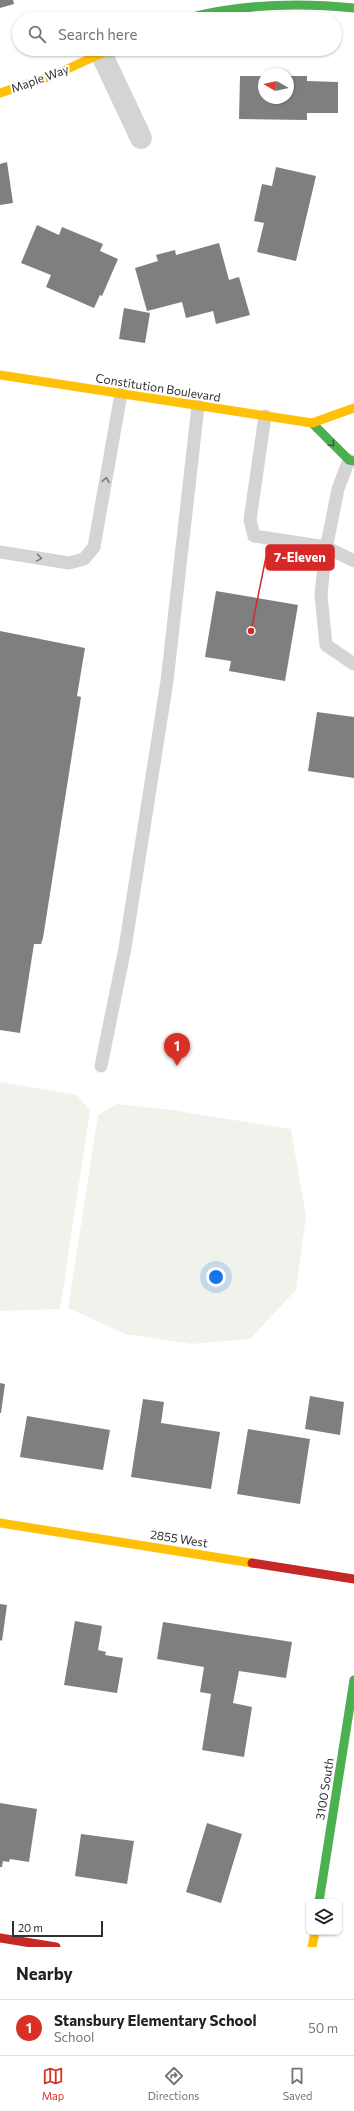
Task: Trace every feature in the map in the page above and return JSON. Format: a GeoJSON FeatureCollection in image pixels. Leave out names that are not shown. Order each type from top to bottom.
{"type":"FeatureCollection","features":[{"type":"Feature","properties":{"kind":"street"},"geometry":{"type":"LineString","coordinates":[[213,12],[248,6],[310,4],[354,8]]}},
{"type":"Feature","properties":{"kind":"street","name":"Maple Way"},"geometry":{"type":"LineString","coordinates":[[0,93],[52,76],[95,56]]}},
{"type":"Feature","properties":{"kind":"street","name":"Maple Way"},"geometry":{"type":"LineString","coordinates":[[108,56],[141,138]]}},
{"type":"Feature","properties":{"kind":"street","name":"Constitution Boulevard"},"geometry":{"type":"LineString","coordinates":[[0,375],[312,423],[354,408]]}},
{"type":"Feature","properties":{"kind":"street"},"geometry":{"type":"LineString","coordinates":[[312,423],[351,461]]}},
{"type":"Feature","properties":{"kind":"street","name":"2855 West"},"geometry":{"type":"LineString","coordinates":[[0,1523],[354,1579]]}},
{"type":"Feature","properties":{"kind":"street","name":"3100 South"},"geometry":{"type":"LineString","coordinates":[[319,1899],[354,1680]]}},
{"type":"Feature","properties":{"kind":"street"},"geometry":{"type":"LineString","coordinates":[[312,1947],[314,1935]]}},
{"type":"Feature","properties":{"kind":"street"},"geometry":{"type":"LineString","coordinates":[[0,1938],[56,1947]]}},
{"type":"Feature","properties":{"kind":"lane"},"geometry":{"type":"LineString","coordinates":[[0,552],[69,562],[84,559],[94,547],[120,394]]}},
{"type":"Feature","properties":{"kind":"lane"},"geometry":{"type":"LineString","coordinates":[[101,1066],[124,948],[167,681],[198,406]]}},
{"type":"Feature","properties":{"kind":"lane"},"geometry":{"type":"LineString","coordinates":[[265,416],[250,520],[254,536],[326,547],[354,561]]}},
{"type":"Feature","properties":{"kind":"lane"},"geometry":{"type":"LineString","coordinates":[[351,461],[338,489],[326,547],[321,595],[326,645],[354,664]]}},
{"type":"Feature","properties":{"kind":"shaded area"},"geometry":{"type":"Polygon","coordinates":[[[0,1082],[77,1095],[90,1111],[60,1309],[0,1311],[0,1082]]]}},
{"type":"Feature","properties":{"kind":"shaded area"},"geometry":{"type":"Polygon","coordinates":[[[117,1104],[171,1110],[291,1129],[306,1217],[296,1290],[250,1339],[191,1344],[125,1334],[68,1308],[98,1115],[117,1104]]]}},
{"type":"Feature","properties":{"kind":"building"},"geometry":{"type":"Polygon","coordinates":[[[0,0],[13,0],[14,4],[0,8],[0,0]]]}},
{"type":"Feature","properties":{"kind":"building"},"geometry":{"type":"Polygon","coordinates":[[[240,76],[258,76],[258,104],[294,104],[294,76],[307,76],[307,81],[338,82],[338,113],[307,113],[307,120],[239,119],[240,76]]]}},
{"type":"Feature","properties":{"kind":"building"},"geometry":{"type":"Polygon","coordinates":[[[7,162],[13,203],[0,205],[0,164],[7,162]]]}},
{"type":"Feature","properties":{"kind":"building"},"geometry":{"type":"Polygon","coordinates":[[[276,167],[316,176],[296,261],[257,252],[264,223],[254,221],[262,184],[272,186],[276,167]]]}},
{"type":"Feature","properties":{"kind":"building"},"geometry":{"type":"Polygon","coordinates":[[[37,225],[59,235],[62,227],[103,244],[100,251],[118,259],[102,296],[100,295],[94,308],[46,287],[51,275],[21,263],[37,225]]]}},
{"type":"Feature","properties":{"kind":"building"},"geometry":{"type":"Polygon","coordinates":[[[219,243],[229,280],[239,277],[250,315],[216,324],[213,311],[186,318],[182,302],[147,311],[135,268],[158,261],[156,255],[175,250],[176,255],[219,243]]]}},
{"type":"Feature","properties":{"kind":"building"},"geometry":{"type":"Polygon","coordinates":[[[124,308],[150,313],[145,343],[119,339],[124,308]]]}},
{"type":"Feature","properties":{"kind":"building"},"geometry":{"type":"Polygon","coordinates":[[[216,591],[298,605],[285,681],[229,671],[231,661],[205,657],[216,591]]]}},
{"type":"Feature","properties":{"kind":"building"},"geometry":{"type":"Polygon","coordinates":[[[0,631],[85,648],[77,696],[81,697],[43,938],[41,944],[34,944],[20,1033],[0,1030],[0,631]]]}},
{"type":"Feature","properties":{"kind":"building"},"geometry":{"type":"Polygon","coordinates":[[[317,712],[354,717],[354,778],[308,771],[317,712]]]}},
{"type":"Feature","properties":{"kind":"building"},"geometry":{"type":"Polygon","coordinates":[[[0,1383],[5,1384],[1,1413],[0,1413],[0,1383]]]}},
{"type":"Feature","properties":{"kind":"building"},"geometry":{"type":"Polygon","coordinates":[[[310,1396],[344,1402],[340,1435],[305,1429],[310,1396]]]}},
{"type":"Feature","properties":{"kind":"building"},"geometry":{"type":"Polygon","coordinates":[[[143,1399],[164,1402],[161,1423],[220,1432],[211,1489],[131,1477],[143,1399]]]}},
{"type":"Feature","properties":{"kind":"building"},"geometry":{"type":"Polygon","coordinates":[[[27,1416],[110,1430],[103,1470],[20,1457],[27,1416]]]}},
{"type":"Feature","properties":{"kind":"building"},"geometry":{"type":"Polygon","coordinates":[[[248,1429],[310,1439],[300,1504],[237,1494],[248,1429]]]}},
{"type":"Feature","properties":{"kind":"building"},"geometry":{"type":"Polygon","coordinates":[[[0,1604],[7,1605],[2,1641],[0,1640],[0,1604]]]}},
{"type":"Feature","properties":{"kind":"building"},"geometry":{"type":"Polygon","coordinates":[[[75,1621],[102,1626],[98,1650],[106,1652],[105,1655],[123,1658],[117,1693],[64,1685],[75,1621]]]}},
{"type":"Feature","properties":{"kind":"building"},"geometry":{"type":"Polygon","coordinates":[[[163,1622],[292,1642],[286,1678],[239,1671],[233,1703],[252,1707],[244,1757],[202,1750],[211,1694],[200,1692],[204,1667],[157,1659],[163,1622]]]}},
{"type":"Feature","properties":{"kind":"building"},"geometry":{"type":"Polygon","coordinates":[[[0,1803],[37,1809],[29,1862],[10,1859],[9,1862],[3,1861],[2,1867],[0,1867],[0,1803]]]}},
{"type":"Feature","properties":{"kind":"building"},"geometry":{"type":"Polygon","coordinates":[[[207,1823],[242,1834],[221,1903],[186,1892],[207,1823]]]}},
{"type":"Feature","properties":{"kind":"building"},"geometry":{"type":"Polygon","coordinates":[[[81,1834],[134,1841],[127,1884],[75,1876],[81,1834]]]}},
{"type":"Feature","properties":{"kind":"traffic: fast"},"geometry":{"type":"LineString","coordinates":[[216,12],[247,7],[289,5],[354,8]]}},
{"type":"Feature","properties":{"kind":"traffic: fast"},"geometry":{"type":"LineString","coordinates":[[312,423],[349,460],[354,461]]}},
{"type":"Feature","properties":{"kind":"traffic: fast"},"geometry":{"type":"LineString","coordinates":[[319,1899],[354,1680]]}},
{"type":"Feature","properties":{"kind":"traffic: slow"},"geometry":{"type":"LineString","coordinates":[[0,93],[52,76],[96,56]]}},
{"type":"Feature","properties":{"kind":"traffic: slow"},"geometry":{"type":"LineString","coordinates":[[0,375],[312,423],[354,408]]}},
{"type":"Feature","properties":{"kind":"traffic: slow"},"geometry":{"type":"LineString","coordinates":[[0,1523],[252,1563]]}},
{"type":"Feature","properties":{"kind":"traffic: slow"},"geometry":{"type":"LineString","coordinates":[[312,1947],[314,1935]]}},
{"type":"Feature","properties":{"kind":"traffic: jam"},"geometry":{"type":"LineString","coordinates":[[252,1563],[354,1579]]}},
{"type":"Feature","properties":{"kind":"traffic: jam"},"geometry":{"type":"LineString","coordinates":[[0,1938],[56,1947]]}},
{"type":"Feature","properties":{"kind":"place","name":"7-Eleven"},"geometry":{"type":"Point","coordinates":[251,631]}},
{"type":"Feature","properties":{"kind":"place","name":"Stansbury Elementary School"},"geometry":{"type":"Point","coordinates":[177,1066]}}]}
